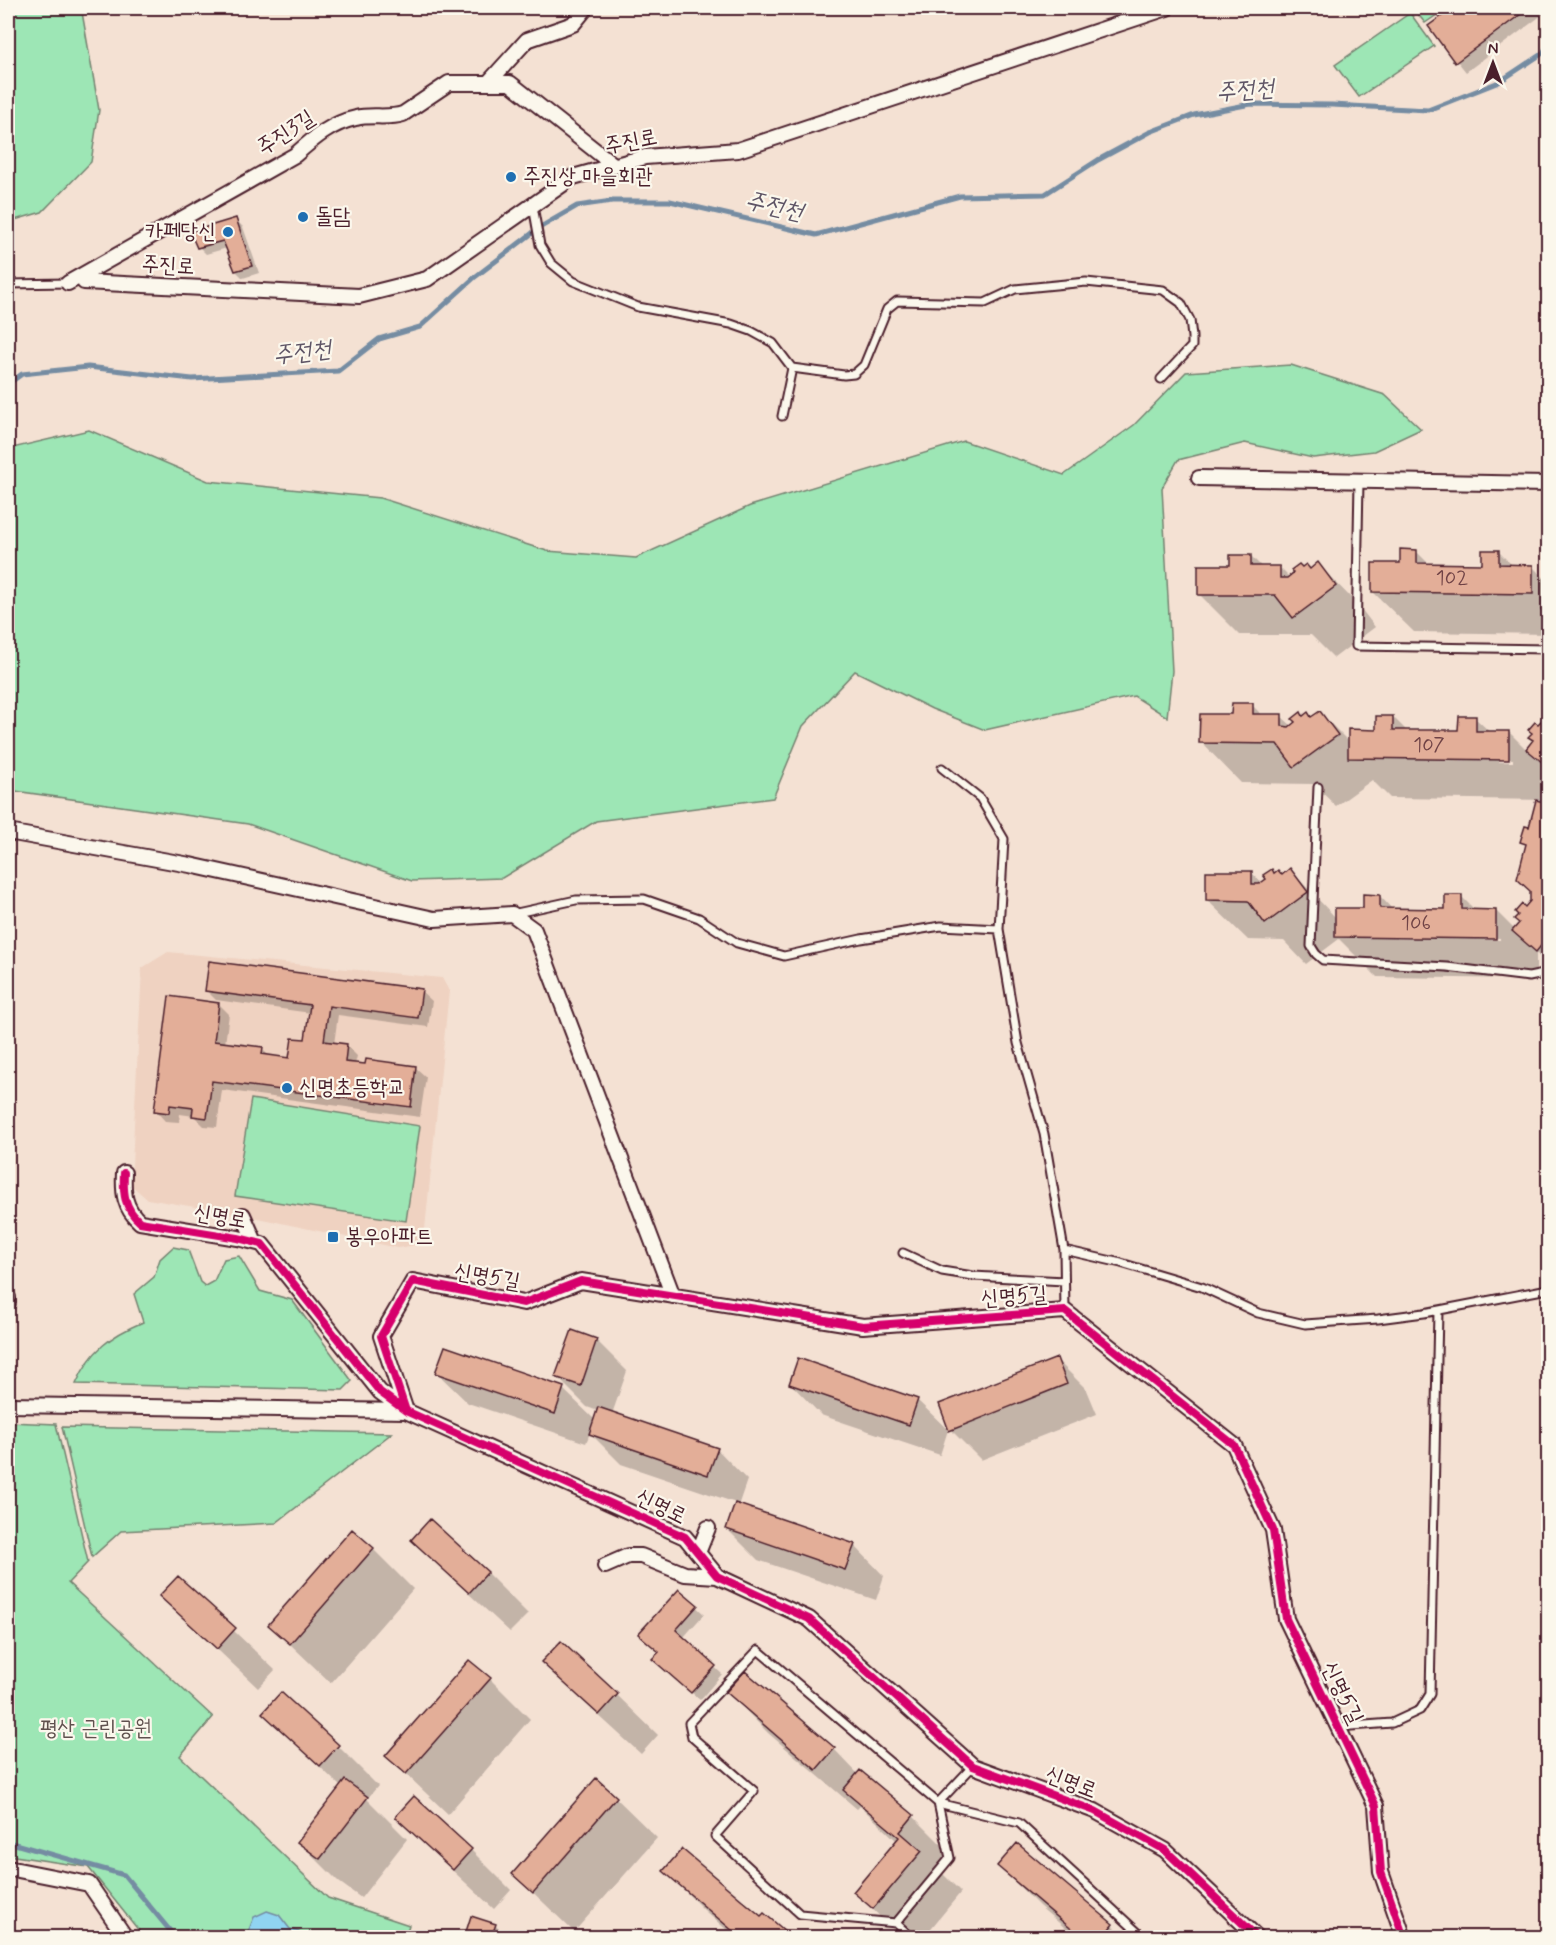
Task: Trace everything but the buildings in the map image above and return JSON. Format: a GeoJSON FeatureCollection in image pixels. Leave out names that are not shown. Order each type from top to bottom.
{"type":"FeatureCollection","features":[{"type":"Feature","properties":{"kind":"street"},"geometry":{"type":"LineString","coordinates":[[488,83],[527,40],[573,24],[586,8]]}},
{"type":"Feature","properties":{"kind":"street","name":"주진로"},"geometry":{"type":"LineString","coordinates":[[84,282],[359,297],[427,279],[534,211],[573,177],[645,158],[738,150],[1167,8]]}},
{"type":"Feature","properties":{"kind":"street","name":"주진3길"},"geometry":{"type":"LineString","coordinates":[[68,283],[295,155],[320,133],[356,118],[396,117],[448,83],[510,83],[615,165]]}},
{"type":"Feature","properties":{"kind":"street"},"geometry":{"type":"LineString","coordinates":[[1199,478],[1548,484]]}},
{"type":"Feature","properties":{"kind":"street"},"geometry":{"type":"LineString","coordinates":[[8,832],[190,865],[434,919],[512,914],[534,930],[673,1296]]}},
{"type":"Feature","properties":{"kind":"street","name":"신명로"},"geometry":{"type":"LineString","coordinates":[[124,1173],[125,1202],[133,1215],[141,1222],[262,1244],[380,1392],[406,1412],[685,1537],[717,1576],[801,1613],[809,1619],[973,1766],[1095,1811],[1165,1850],[1258,1938]]}},
{"type":"Feature","properties":{"kind":"street"},"geometry":{"type":"LineString","coordinates":[[243,1215],[255,1242]]}},
{"type":"Feature","properties":{"kind":"street","name":"신명5길"},"geometry":{"type":"LineString","coordinates":[[406,1412],[381,1336],[413,1281],[524,1303],[581,1281],[863,1326],[1065,1311],[1234,1445],[1273,1530],[1287,1619],[1376,1806],[1381,1872],[1404,1938]]}},
{"type":"Feature","properties":{"kind":"street"},"geometry":{"type":"LineString","coordinates":[[8,1298],[8,1303]]}},
{"type":"Feature","properties":{"kind":"street"},"geometry":{"type":"LineString","coordinates":[[8,1405],[406,1412]]}},
{"type":"Feature","properties":{"kind":"street"},"geometry":{"type":"LineString","coordinates":[[698,1553],[708,1528]]}},
{"type":"Feature","properties":{"kind":"street"},"geometry":{"type":"LineString","coordinates":[[605,1566],[628,1556],[641,1556],[685,1574],[717,1576]]}},
{"type":"Feature","properties":{"kind":"street"},"geometry":{"type":"LineString","coordinates":[[8,1868],[88,1884],[126,1938]]}},
{"type":"Feature","properties":{"kind":"lane"},"geometry":{"type":"LineString","coordinates":[[534,211],[540,242],[551,263],[573,281],[638,307],[731,324],[751,331],[773,343],[792,368],[844,375],[854,374],[864,365],[887,309],[897,301],[985,303],[1015,289],[1086,282],[1163,290],[1181,303],[1190,320],[1192,337],[1191,346],[1161,379]]}},
{"type":"Feature","properties":{"kind":"lane","name":"주진로"},"geometry":{"type":"LineString","coordinates":[[8,284],[84,282]]}},
{"type":"Feature","properties":{"kind":"lane"},"geometry":{"type":"LineString","coordinates":[[782,416],[792,368]]}},
{"type":"Feature","properties":{"kind":"lane"},"geometry":{"type":"LineString","coordinates":[[1359,481],[1356,646],[1548,649]]}},
{"type":"Feature","properties":{"kind":"lane"},"geometry":{"type":"LineString","coordinates":[[942,768],[980,798],[1004,839],[999,929],[1018,1043],[1044,1134],[1064,1250],[1065,1311]]}},
{"type":"Feature","properties":{"kind":"lane"},"geometry":{"type":"LineString","coordinates":[[1318,787],[1311,946],[1323,960],[1447,967],[1529,977],[1548,973]]}},
{"type":"Feature","properties":{"kind":"lane"},"geometry":{"type":"LineString","coordinates":[[512,914],[576,900],[644,899],[699,918],[737,943],[784,956],[861,939],[941,926],[999,929]]}},
{"type":"Feature","properties":{"kind":"lane"},"geometry":{"type":"LineString","coordinates":[[1064,1250],[1121,1263],[1202,1287],[1258,1313],[1305,1324],[1378,1319],[1438,1311],[1548,1289]]}},
{"type":"Feature","properties":{"kind":"lane"},"geometry":{"type":"LineString","coordinates":[[903,1252],[942,1271],[973,1276],[1064,1281]]}},
{"type":"Feature","properties":{"kind":"lane"},"geometry":{"type":"LineString","coordinates":[[1338,1727],[1392,1723],[1420,1710],[1430,1695],[1438,1311]]}},
{"type":"Feature","properties":{"kind":"lane"},"geometry":{"type":"LineString","coordinates":[[912,1938],[896,1923],[800,1914],[715,1836],[754,1791],[692,1737],[689,1723],[758,1650],[938,1803],[1019,1823],[1144,1938]]}},
{"type":"Feature","properties":{"kind":"lane"},"geometry":{"type":"LineString","coordinates":[[938,1803],[973,1766]]}},
{"type":"Feature","properties":{"kind":"lane"},"geometry":{"type":"LineString","coordinates":[[896,1923],[950,1858],[938,1803]]}},
{"type":"Feature","properties":{"kind":"shaded area","name":"신명초등학교"},"geometry":{"type":"Polygon","coordinates":[[[168,952],[442,978],[449,991],[425,1229],[421,1244],[398,1248],[243,1215],[147,1199],[131,1185],[142,968],[168,952]]]}},
{"type":"Feature","properties":{"kind":"green space"},"geometry":{"type":"Polygon","coordinates":[[[8,8],[84,8],[82,12],[99,110],[91,162],[42,212],[8,222],[8,8]]]}},
{"type":"Feature","properties":{"kind":"green space"},"geometry":{"type":"Polygon","coordinates":[[[1413,8],[1447,8],[1425,23],[1413,8]]]}},
{"type":"Feature","properties":{"kind":"green space"},"geometry":{"type":"Polygon","coordinates":[[[1410,13],[1434,46],[1359,97],[1335,65],[1410,13]]]}},
{"type":"Feature","properties":{"kind":"green space"},"geometry":{"type":"Polygon","coordinates":[[[1291,365],[1385,395],[1421,429],[1374,451],[1313,458],[1245,443],[1178,460],[1162,488],[1172,671],[1167,717],[1134,696],[985,730],[932,709],[855,671],[803,726],[773,798],[596,821],[502,878],[412,881],[248,824],[8,790],[8,449],[89,430],[208,481],[380,498],[547,551],[636,558],[750,506],[964,441],[1064,475],[1134,425],[1186,372],[1291,365]]]}},
{"type":"Feature","properties":{"kind":"green space"},"geometry":{"type":"Polygon","coordinates":[[[251,1099],[420,1126],[406,1221],[235,1196],[251,1099]]]}},
{"type":"Feature","properties":{"kind":"green space"},"geometry":{"type":"Polygon","coordinates":[[[173,1247],[188,1250],[200,1282],[205,1286],[214,1281],[224,1259],[239,1256],[260,1291],[292,1300],[352,1381],[343,1390],[76,1384],[88,1362],[103,1345],[143,1322],[134,1294],[154,1277],[160,1259],[173,1247]]]}},
{"type":"Feature","properties":{"kind":"green space","name":"평산 근린공원"},"geometry":{"type":"Polygon","coordinates":[[[8,1422],[56,1424],[88,1562],[68,1583],[213,1717],[180,1756],[328,1898],[409,1925],[405,1937],[144,1937],[88,1867],[8,1855],[8,1422]]]}},
{"type":"Feature","properties":{"kind":"green space"},"geometry":{"type":"Polygon","coordinates":[[[62,1427],[392,1433],[276,1523],[121,1531],[92,1557],[62,1427]]]}},
{"type":"Feature","properties":{"kind":"water"},"geometry":{"type":"Polygon","coordinates":[[[267,1911],[279,1915],[290,1929],[299,1932],[300,1937],[246,1937],[254,1917],[267,1911]]]}},
{"type":"Feature","properties":{"kind":"waterway","name":"주전천"},"geometry":{"type":"LineString","coordinates":[[8,384],[22,374],[88,367],[192,379],[338,371],[379,339],[420,327],[475,277],[539,228],[577,206],[612,201],[670,201],[816,235],[960,196],[1045,194],[1098,160],[1150,132],[1194,115],[1251,104],[1428,110],[1499,82],[1543,53],[1548,45]]}},
{"type":"Feature","properties":{"kind":"waterway"},"geometry":{"type":"LineString","coordinates":[[8,1842],[124,1875],[176,1938]]}},
{"type":"Feature","properties":{"kind":"cycle path"},"geometry":{"type":"LineString","coordinates":[[124,1173],[126,1200],[140,1222],[262,1244],[380,1392],[406,1411],[685,1537],[717,1576],[809,1619],[973,1766],[1095,1811],[1165,1850],[1258,1938]]}},
{"type":"Feature","properties":{"kind":"cycle path"},"geometry":{"type":"LineString","coordinates":[[406,1411],[381,1336],[413,1281],[524,1303],[581,1281],[863,1326],[1065,1311],[1234,1445],[1273,1530],[1286,1619],[1376,1806],[1381,1872],[1404,1938]]}},
{"type":"Feature","properties":{"kind":"place","name":"주진상 마을회관"},"geometry":{"type":"Point","coordinates":[511,177]}},
{"type":"Feature","properties":{"kind":"place","name":"돌담"},"geometry":{"type":"Point","coordinates":[303,217]}},
{"type":"Feature","properties":{"kind":"place","name":"카페당신"},"geometry":{"type":"Point","coordinates":[228,232]}},
{"type":"Feature","properties":{"kind":"place","name":"신명초등학교"},"geometry":{"type":"Point","coordinates":[287,1088]}},
{"type":"Feature","properties":{"kind":"place","name":"봉우아파트"},"geometry":{"type":"Point","coordinates":[333,1237]}}]}
